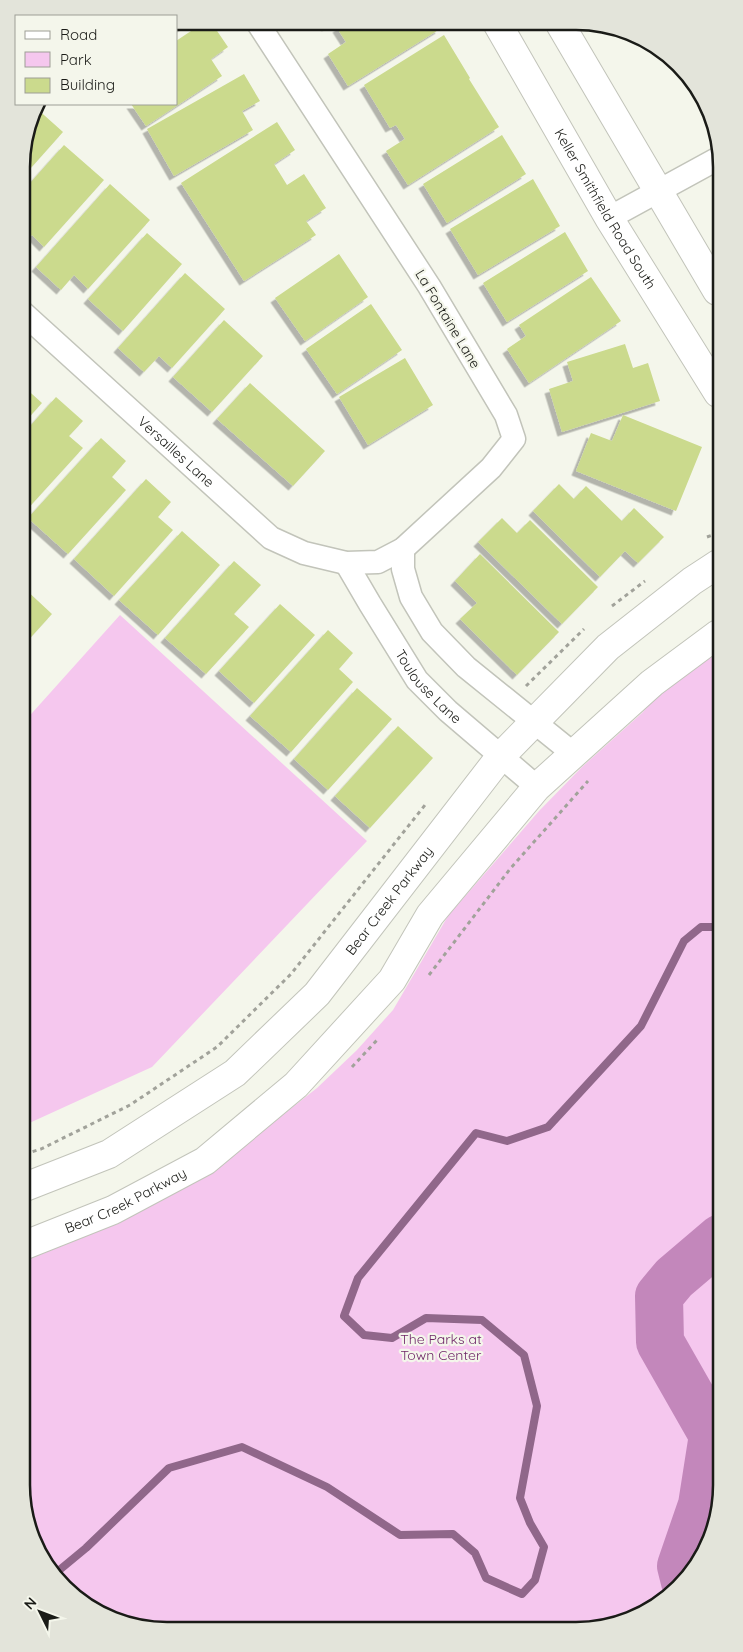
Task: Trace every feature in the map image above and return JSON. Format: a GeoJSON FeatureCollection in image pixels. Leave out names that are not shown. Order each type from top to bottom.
{"type":"FeatureCollection","features":[{"type":"Feature","properties":{"kind":"main road","name":"Keller Smithfield Road South"},"geometry":{"type":"LineString","coordinates":[[500,30],[609,218],[713,385]]}},
{"type":"Feature","properties":{"kind":"main road"},"geometry":{"type":"LineString","coordinates":[[564,30],[713,284]]}},
{"type":"Feature","properties":{"kind":"main road","name":"Bear Creek Parkway"},"geometry":{"type":"LineString","coordinates":[[30,1185],[109,1154],[234,1073],[317,994],[500,757],[534,721],[608,647],[692,581],[713,567]]}},
{"type":"Feature","properties":{"kind":"main road","name":"Bear Creek Parkway"},"geometry":{"type":"LineString","coordinates":[[30,1244],[113,1210],[205,1161],[296,1085],[392,980],[430,915],[537,787],[575,755],[652,683],[713,638]]}},
{"type":"Feature","properties":{"kind":"street","name":"La Fontaine Lane"},"geometry":{"type":"LineString","coordinates":[[262,30],[429,286],[506,415],[514,439],[491,468],[403,549],[378,562],[346,563]]}},
{"type":"Feature","properties":{"kind":"street"},"geometry":{"type":"LineString","coordinates":[[609,218],[713,161]]}},
{"type":"Feature","properties":{"kind":"street","name":"Versailles Lane"},"geometry":{"type":"LineString","coordinates":[[30,319],[271,538],[304,553],[346,563]]}},
{"type":"Feature","properties":{"kind":"street"},"geometry":{"type":"LineString","coordinates":[[403,549],[403,569],[412,597],[432,632],[466,666],[575,755]]}},
{"type":"Feature","properties":{"kind":"street","name":"Toulouse Lane"},"geometry":{"type":"LineString","coordinates":[[346,563],[417,680],[448,711],[537,787]]}},
{"type":"Feature","properties":{"kind":"path"},"geometry":{"type":"LineString","coordinates":[[704,538],[713,534]]}},
{"type":"Feature","properties":{"kind":"path"},"geometry":{"type":"LineString","coordinates":[[605,612],[649,578]]}},
{"type":"Feature","properties":{"kind":"path"},"geometry":{"type":"LineString","coordinates":[[510,702],[585,629]]}},
{"type":"Feature","properties":{"kind":"path"},"geometry":{"type":"LineString","coordinates":[[30,1152],[41,1149],[130,1105],[217,1047],[291,974],[430,800]]}},
{"type":"Feature","properties":{"kind":"green space"},"geometry":{"type":"Polygon","coordinates":[[[120,615],[367,841],[152,1067],[30,1123],[30,715],[120,615]]]}},
{"type":"Feature","properties":{"kind":"green space","name":"The Parks at Town Center"},"geometry":{"type":"Polygon","coordinates":[[[713,653],[713,1494],[703,1538],[695,1554],[679,1575],[652,1599],[629,1612],[594,1621],[158,1622],[123,1615],[106,1608],[83,1594],[58,1569],[48,1554],[40,1538],[31,1503],[30,1250],[252,1139],[317,1088],[357,1050],[393,1010],[448,916],[539,811],[582,767],[642,713],[657,696],[713,653]]]}},
{"type":"Feature","properties":{"kind":"building"},"geometry":{"type":"Polygon","coordinates":[[[192,30],[216,30],[228,47],[211,59],[222,76],[178,105],[178,40],[192,30]]]}},
{"type":"Feature","properties":{"kind":"building"},"geometry":{"type":"Polygon","coordinates":[[[338,30],[438,30],[348,86],[328,54],[346,42],[338,30]]]}},
{"type":"Feature","properties":{"kind":"building"},"geometry":{"type":"Polygon","coordinates":[[[444,35],[499,127],[408,185],[386,151],[405,139],[396,125],[390,128],[364,85],[444,35]]]}},
{"type":"Feature","properties":{"kind":"building"},"geometry":{"type":"Polygon","coordinates":[[[244,74],[260,101],[242,111],[253,130],[174,176],[147,129],[244,74]]]}},
{"type":"Feature","properties":{"kind":"building"},"geometry":{"type":"Polygon","coordinates":[[[132,105],[178,105],[146,126],[132,105]]]}},
{"type":"Feature","properties":{"kind":"building"},"geometry":{"type":"Polygon","coordinates":[[[41,112],[63,132],[30,169],[33,140],[41,112]]]}},
{"type":"Feature","properties":{"kind":"building"},"geometry":{"type":"Polygon","coordinates":[[[277,122],[295,150],[274,164],[287,185],[304,174],[326,208],[306,221],[316,235],[244,281],[181,183],[277,122]]]}},
{"type":"Feature","properties":{"kind":"building"},"geometry":{"type":"Polygon","coordinates":[[[502,135],[526,174],[447,223],[423,184],[502,135]]]}},
{"type":"Feature","properties":{"kind":"building"},"geometry":{"type":"Polygon","coordinates":[[[64,145],[104,180],[44,247],[32,235],[30,237],[30,183],[64,145]]]}},
{"type":"Feature","properties":{"kind":"building"},"geometry":{"type":"Polygon","coordinates":[[[533,179],[560,226],[478,275],[450,229],[533,179]]]}},
{"type":"Feature","properties":{"kind":"building"},"geometry":{"type":"Polygon","coordinates":[[[110,184],[150,220],[88,289],[74,275],[61,290],[36,267],[110,184]]]}},
{"type":"Feature","properties":{"kind":"building"},"geometry":{"type":"Polygon","coordinates":[[[565,232],[588,271],[507,322],[483,283],[565,232]]]}},
{"type":"Feature","properties":{"kind":"building"},"geometry":{"type":"Polygon","coordinates":[[[147,233],[182,264],[123,331],[88,299],[147,233]]]}},
{"type":"Feature","properties":{"kind":"building"},"geometry":{"type":"Polygon","coordinates":[[[339,254],[368,297],[305,341],[275,298],[339,254]]]}},
{"type":"Feature","properties":{"kind":"building"},"geometry":{"type":"Polygon","coordinates":[[[185,273],[225,309],[172,368],[159,356],[144,372],[118,348],[185,273]]]}},
{"type":"Feature","properties":{"kind":"building"},"geometry":{"type":"Polygon","coordinates":[[[591,277],[621,321],[529,383],[507,349],[526,336],[519,325],[591,277]]]}},
{"type":"Feature","properties":{"kind":"building"},"geometry":{"type":"Polygon","coordinates":[[[371,304],[402,350],[337,394],[306,349],[371,304]]]}},
{"type":"Feature","properties":{"kind":"building"},"geometry":{"type":"Polygon","coordinates":[[[224,320],[263,356],[212,412],[173,377],[224,320]]]}},
{"type":"Feature","properties":{"kind":"building"},"geometry":{"type":"Polygon","coordinates":[[[625,344],[633,368],[648,363],[660,401],[562,432],[549,389],[573,381],[567,362],[625,344]]]}},
{"type":"Feature","properties":{"kind":"building"},"geometry":{"type":"Polygon","coordinates":[[[405,358],[433,405],[368,445],[339,397],[405,358]]]}},
{"type":"Feature","properties":{"kind":"building"},"geometry":{"type":"Polygon","coordinates":[[[250,383],[325,451],[293,486],[217,419],[250,383]]]}},
{"type":"Feature","properties":{"kind":"building"},"geometry":{"type":"Polygon","coordinates":[[[30,392],[42,403],[30,416],[30,392]]]}},
{"type":"Feature","properties":{"kind":"building"},"geometry":{"type":"Polygon","coordinates":[[[56,397],[83,421],[69,436],[83,448],[30,506],[30,426],[56,397]]]}},
{"type":"Feature","properties":{"kind":"building"},"geometry":{"type":"Polygon","coordinates":[[[623,415],[702,447],[676,511],[576,471],[591,433],[612,441],[623,415]]]}},
{"type":"Feature","properties":{"kind":"building"},"geometry":{"type":"Polygon","coordinates":[[[101,438],[126,461],[112,477],[126,490],[68,554],[30,520],[30,516],[101,438]]]}},
{"type":"Feature","properties":{"kind":"building"},"geometry":{"type":"Polygon","coordinates":[[[146,479],[171,502],[158,517],[173,530],[114,596],[74,559],[146,479]]]}},
{"type":"Feature","properties":{"kind":"building"},"geometry":{"type":"Polygon","coordinates":[[[559,484],[574,499],[586,486],[622,521],[634,508],[664,537],[638,563],[625,551],[600,577],[533,511],[559,484]]]}},
{"type":"Feature","properties":{"kind":"building"},"geometry":{"type":"Polygon","coordinates":[[[502,518],[517,533],[530,520],[598,587],[562,624],[478,542],[502,518]]]}},
{"type":"Feature","properties":{"kind":"building"},"geometry":{"type":"Polygon","coordinates":[[[182,531],[220,565],[158,635],[119,600],[182,531]]]}},
{"type":"Feature","properties":{"kind":"building"},"geometry":{"type":"Polygon","coordinates":[[[480,554],[559,632],[517,675],[460,619],[477,603],[455,581],[480,554]]]}},
{"type":"Feature","properties":{"kind":"building"},"geometry":{"type":"Polygon","coordinates":[[[234,561],[261,585],[234,614],[249,627],[206,674],[165,638],[234,561]]]}},
{"type":"Feature","properties":{"kind":"building"},"geometry":{"type":"Polygon","coordinates":[[[30,594],[52,614],[30,638],[30,594]]]}},
{"type":"Feature","properties":{"kind":"building"},"geometry":{"type":"Polygon","coordinates":[[[280,604],[315,635],[254,703],[219,671],[280,604]]]}},
{"type":"Feature","properties":{"kind":"building"},"geometry":{"type":"Polygon","coordinates":[[[328,630],[353,653],[339,669],[353,682],[291,752],[250,716],[328,630]]]}},
{"type":"Feature","properties":{"kind":"building"},"geometry":{"type":"Polygon","coordinates":[[[357,688],[392,719],[328,790],[294,759],[357,688]]]}},
{"type":"Feature","properties":{"kind":"building"},"geometry":{"type":"Polygon","coordinates":[[[398,726],[433,758],[370,828],[335,796],[398,726]]]}},
{"type":"Feature","properties":{"kind":"waterway"},"geometry":{"type":"LineString","coordinates":[[59,1570],[86,1548],[169,1468],[242,1447],[327,1487],[400,1535],[453,1534],[475,1553],[486,1578],[522,1594],[535,1580],[544,1547],[530,1523],[520,1498],[537,1406],[524,1355],[482,1320],[426,1318],[392,1338],[364,1335],[344,1316],[358,1278],[476,1133],[507,1141],[548,1127],[641,1026],[684,941],[701,927],[713,927]]}},
{"type":"Feature","properties":{"kind":"waterway"},"geometry":{"type":"LineString","coordinates":[[713,1245],[674,1278],[659,1296],[660,1342],[713,1435]]}},
{"type":"Feature","properties":{"kind":"waterway"},"geometry":{"type":"LineString","coordinates":[[682,1571],[681,1566],[702,1505],[713,1435]]}}]}
